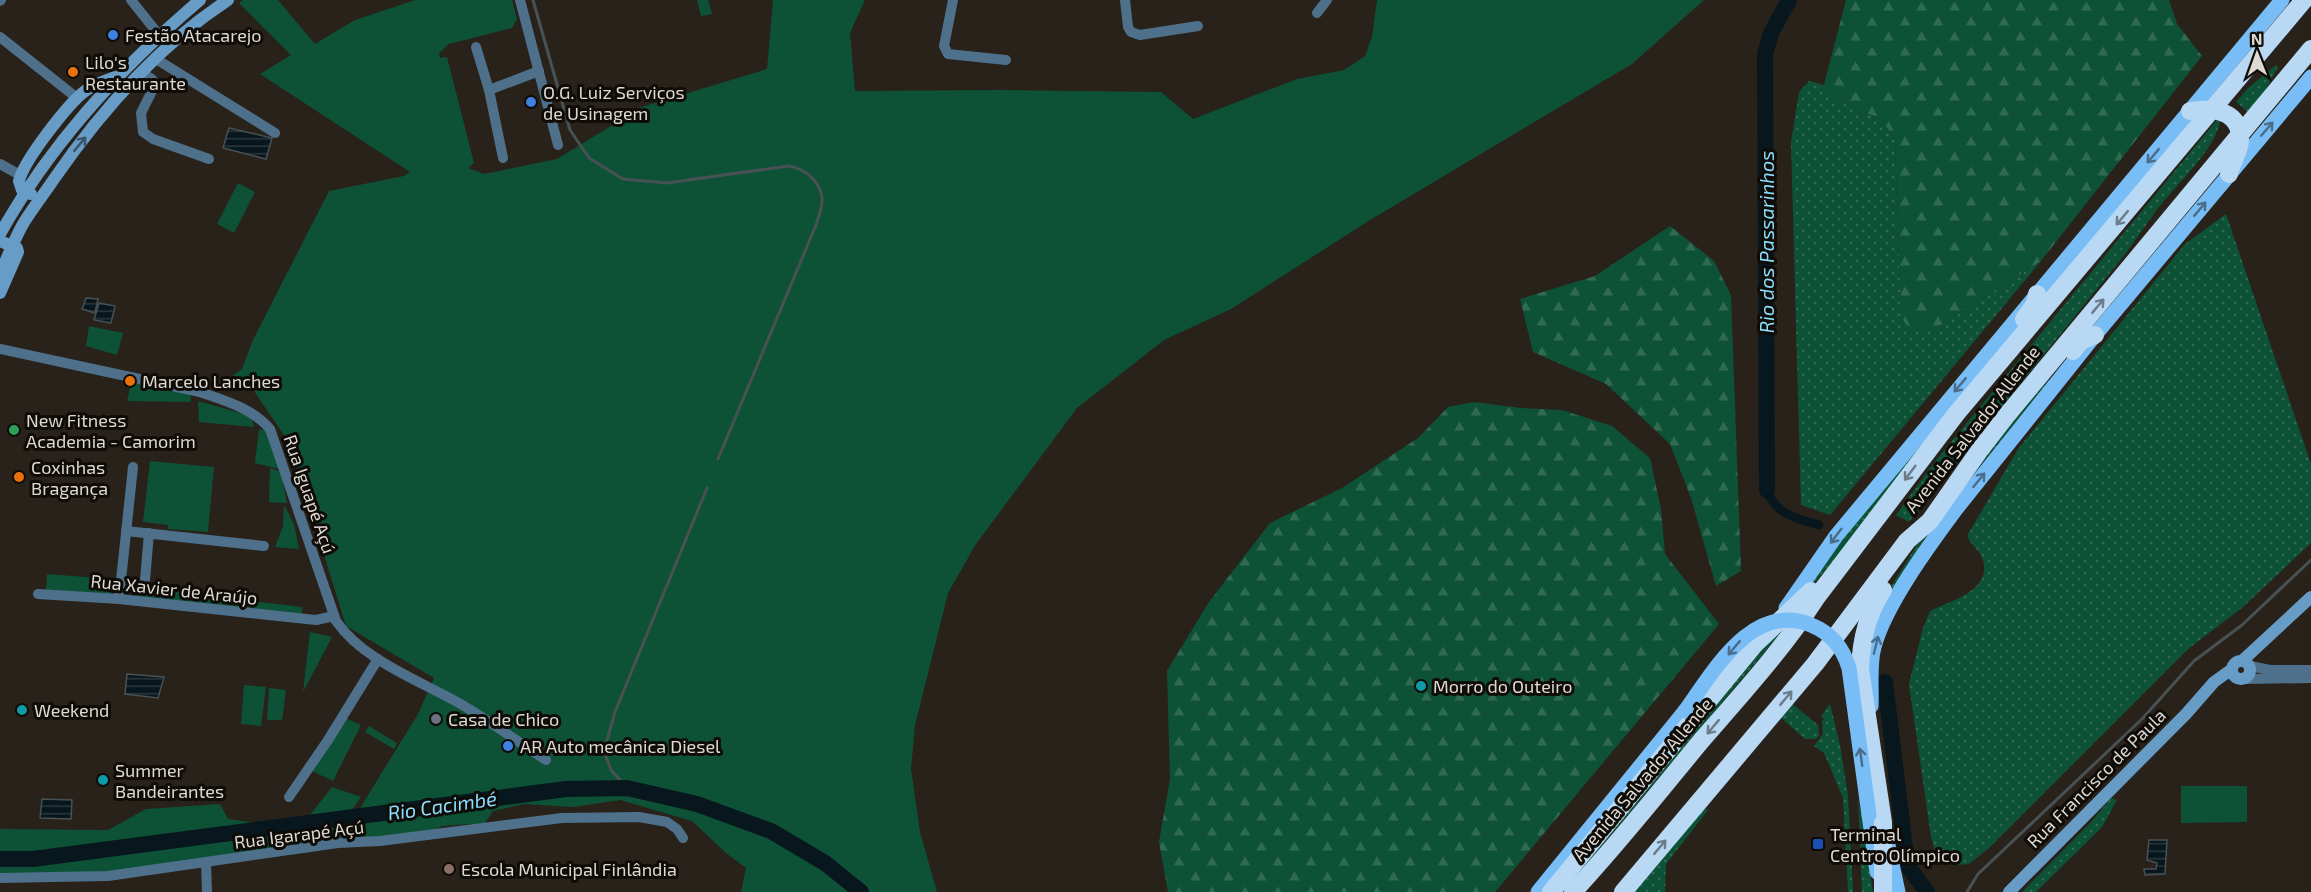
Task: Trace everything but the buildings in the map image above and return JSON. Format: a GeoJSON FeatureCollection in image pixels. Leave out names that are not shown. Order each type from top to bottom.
{"type":"FeatureCollection","features":[{"type":"Feature","properties":{"kind":"highway","name":"Avenida Salvador Allende"},"geometry":{"type":"LineString","coordinates":[[1559,890],[1618,844],[1662,788],[1796,629],[1853,549],[1986,378],[2304,0]]}},
{"type":"Feature","properties":{"kind":"highway","name":"Avenida Salvador Allende"},"geometry":{"type":"LineString","coordinates":[[1623,892],[1815,664],[1907,541],[1930,521],[2007,415],[2311,49]]}},
{"type":"Feature","properties":{"kind":"highway"},"geometry":{"type":"LineString","coordinates":[[2190,111],[2214,109],[2228,116],[2240,136],[2238,150],[2229,174]]}},
{"type":"Feature","properties":{"kind":"highway"},"geometry":{"type":"LineString","coordinates":[[1986,378],[1994,362],[2029,313],[2037,294]]}},
{"type":"Feature","properties":{"kind":"highway"},"geometry":{"type":"LineString","coordinates":[[2007,415],[2064,362],[2081,341],[2095,335]]}},
{"type":"Feature","properties":{"kind":"highway"},"geometry":{"type":"LineString","coordinates":[[1870,724],[1860,669],[1860,650],[1864,632],[1872,606],[1930,521]]}},
{"type":"Feature","properties":{"kind":"highway","name":"Avenida Salvador Allende"},"geometry":{"type":"LineString","coordinates":[[1559,890],[1755,644],[1822,580],[1841,557],[1853,549]]}},
{"type":"Feature","properties":{"kind":"highway","name":"Avenida Salvador Allende"},"geometry":{"type":"LineString","coordinates":[[1870,724],[1876,819]]}},
{"type":"Feature","properties":{"kind":"highway"},"geometry":{"type":"LineString","coordinates":[[1876,819],[1882,892]]}},
{"type":"Feature","properties":{"kind":"main road"},"geometry":{"type":"LineString","coordinates":[[0,234],[25,192],[65,135],[117,77],[159,35],[200,0]]}},
{"type":"Feature","properties":{"kind":"main road"},"geometry":{"type":"LineString","coordinates":[[0,274],[22,225],[70,156],[125,90],[156,59],[208,13],[228,0]]}},
{"type":"Feature","properties":{"kind":"main road","name":"Avenida Salvador Allende"},"geometry":{"type":"LineString","coordinates":[[1772,628],[1836,536],[2282,0]]}},
{"type":"Feature","properties":{"kind":"main road"},"geometry":{"type":"LineString","coordinates":[[46,191],[31,194],[25,192],[19,185],[20,175],[36,149],[87,89],[117,77]]}},
{"type":"Feature","properties":{"kind":"main road","name":"Avenida Salvador Allende"},"geometry":{"type":"LineString","coordinates":[[1870,724],[1873,649],[1879,633],[1894,604],[1956,508],[2095,335],[2311,77]]}},
{"type":"Feature","properties":{"kind":"main road"},"geometry":{"type":"LineString","coordinates":[[0,241],[17,248],[18,256],[0,292]]}},
{"type":"Feature","properties":{"kind":"main road","name":"Rua Francisco de Paula"},"geometry":{"type":"LineString","coordinates":[[2009,892],[2208,690],[2241,671],[2260,646],[2311,597]]}},
{"type":"Feature","properties":{"kind":"main road"},"geometry":{"type":"LineString","coordinates":[[1538,892],[1744,635],[1769,622],[1787,619],[1815,626],[1840,646],[1849,668],[1876,819]]}},
{"type":"Feature","properties":{"kind":"main road","name":"Avenida Salvador Allende"},"geometry":{"type":"LineString","coordinates":[[1876,819],[1898,892]]}},
{"type":"Feature","properties":{"kind":"street"},"geometry":{"type":"LineString","coordinates":[[131,0],[159,35]]}},
{"type":"Feature","properties":{"kind":"street"},"geometry":{"type":"LineString","coordinates":[[520,0],[558,145]]}},
{"type":"Feature","properties":{"kind":"street"},"geometry":{"type":"LineString","coordinates":[[952,0],[944,46],[948,54],[1006,60]]}},
{"type":"Feature","properties":{"kind":"street"},"geometry":{"type":"LineString","coordinates":[[1125,0],[1128,27],[1134,34],[1198,26]]}},
{"type":"Feature","properties":{"kind":"street"},"geometry":{"type":"LineString","coordinates":[[1317,13],[1327,0]]}},
{"type":"Feature","properties":{"kind":"street"},"geometry":{"type":"LineString","coordinates":[[0,38],[77,98]]}},
{"type":"Feature","properties":{"kind":"street"},"geometry":{"type":"LineString","coordinates":[[476,47],[489,90],[503,158]]}},
{"type":"Feature","properties":{"kind":"street"},"geometry":{"type":"LineString","coordinates":[[156,59],[275,133]]}},
{"type":"Feature","properties":{"kind":"street"},"geometry":{"type":"LineString","coordinates":[[489,90],[539,71]]}},
{"type":"Feature","properties":{"kind":"street"},"geometry":{"type":"LineString","coordinates":[[142,73],[152,79],[155,85],[141,113],[143,132],[153,140],[209,159]]}},
{"type":"Feature","properties":{"kind":"street"},"geometry":{"type":"LineString","coordinates":[[0,164],[20,175]]}},
{"type":"Feature","properties":{"kind":"street","name":"Rua Iguapé Açú"},"geometry":{"type":"LineString","coordinates":[[0,349],[200,392],[231,403],[260,418],[270,429],[333,612],[342,630],[378,659],[468,709],[546,760]]}},
{"type":"Feature","properties":{"kind":"street"},"geometry":{"type":"LineString","coordinates":[[119,599],[133,467]]}},
{"type":"Feature","properties":{"kind":"street"},"geometry":{"type":"LineString","coordinates":[[126,531],[264,546]]}},
{"type":"Feature","properties":{"kind":"street"},"geometry":{"type":"LineString","coordinates":[[145,580],[149,533]]}},
{"type":"Feature","properties":{"kind":"street","name":"Rua Xavier de Araújo"},"geometry":{"type":"LineString","coordinates":[[38,594],[119,599],[307,618],[333,612]]}},
{"type":"Feature","properties":{"kind":"street"},"geometry":{"type":"LineString","coordinates":[[289,797],[328,740],[378,659]]}},
{"type":"Feature","properties":{"kind":"street"},"geometry":{"type":"LineString","coordinates":[[2241,671],[2311,670]]}},
{"type":"Feature","properties":{"kind":"street"},"geometry":{"type":"LineString","coordinates":[[2241,671],[2311,678]]}},
{"type":"Feature","properties":{"kind":"street","name":"Rua Igarapé Açú"},"geometry":{"type":"LineString","coordinates":[[0,878],[108,876],[338,843],[380,841],[562,818],[639,817],[667,822],[677,829],[683,838]]}},
{"type":"Feature","properties":{"kind":"street"},"geometry":{"type":"LineString","coordinates":[[206,862],[207,892]]}},
{"type":"Feature","properties":{"kind":"green space"},"geometry":{"type":"Polygon","coordinates":[[[243,0],[278,0],[315,44],[355,20],[415,0],[512,0],[517,19],[512,28],[449,44],[439,53],[440,58],[447,57],[474,163],[468,168],[484,174],[557,159],[642,107],[767,69],[773,0],[865,0],[850,33],[855,91],[1161,92],[1193,119],[1297,79],[1344,70],[1365,56],[1372,37],[1377,0],[1704,0],[1632,64],[1370,220],[1231,309],[1164,340],[1077,408],[976,544],[948,593],[915,725],[911,769],[920,832],[937,892],[741,892],[746,868],[726,853],[692,821],[620,800],[573,807],[524,804],[493,811],[483,826],[470,824],[442,826],[429,833],[305,853],[96,877],[0,874],[0,829],[108,830],[146,809],[220,804],[228,819],[269,825],[357,813],[418,714],[434,678],[346,626],[290,444],[254,391],[228,379],[242,369],[252,342],[329,191],[404,176],[410,172],[260,74],[291,55],[239,3],[243,0]]]}},
{"type":"Feature","properties":{"kind":"green space"},"geometry":{"type":"Polygon","coordinates":[[[697,0],[708,0],[712,14],[701,16],[697,0]]]}},
{"type":"Feature","properties":{"kind":"green space"},"geometry":{"type":"Polygon","coordinates":[[[1846,0],[2169,0],[2177,24],[2202,56],[2041,261],[1934,329],[1911,332],[1901,316],[1895,140],[1882,120],[1840,101],[1824,85],[1846,0]]]}},
{"type":"Feature","properties":{"kind":"green space"},"geometry":{"type":"Polygon","coordinates":[[[2276,65],[2278,67],[2262,96],[2249,113],[2236,102],[2248,88],[2276,65]]]}},
{"type":"Feature","properties":{"kind":"green space"},"geometry":{"type":"Polygon","coordinates":[[[1809,81],[1824,85],[1840,101],[1882,120],[1895,140],[1901,316],[1934,329],[2041,261],[1830,515],[1801,505],[1791,142],[1799,92],[1809,81]]]}},
{"type":"Feature","properties":{"kind":"green space"},"geometry":{"type":"Polygon","coordinates":[[[2221,115],[2213,140],[2205,153],[2164,201],[2126,253],[1909,522],[1896,515],[1933,464],[2221,115]]]}},
{"type":"Feature","properties":{"kind":"green space"},"geometry":{"type":"Polygon","coordinates":[[[238,183],[255,192],[234,233],[217,224],[238,183]]]}},
{"type":"Feature","properties":{"kind":"green space"},"geometry":{"type":"Polygon","coordinates":[[[2226,214],[2311,464],[2311,543],[2243,607],[2188,649],[1989,848],[1969,864],[1957,865],[1944,860],[1935,851],[1931,837],[1909,684],[1923,628],[1930,611],[1958,599],[1981,580],[1984,571],[1983,560],[1967,536],[2018,449],[2185,244],[2226,214]]]}},
{"type":"Feature","properties":{"kind":"green space"},"geometry":{"type":"Polygon","coordinates":[[[1670,226],[1714,261],[1731,295],[1741,571],[1716,586],[1691,498],[1670,444],[1606,384],[1533,352],[1520,299],[1595,276],[1670,226]]]}},
{"type":"Feature","properties":{"kind":"green space"},"geometry":{"type":"Polygon","coordinates":[[[89,326],[123,333],[117,355],[86,346],[89,326]]]}},
{"type":"Feature","properties":{"kind":"green space"},"geometry":{"type":"Polygon","coordinates":[[[132,380],[190,393],[191,402],[127,401],[132,380]]]}},
{"type":"Feature","properties":{"kind":"green space"},"geometry":{"type":"Polygon","coordinates":[[[2048,380],[2050,381],[1925,538],[1886,601],[1883,599],[1922,537],[1983,457],[2048,380]]]}},
{"type":"Feature","properties":{"kind":"green space"},"geometry":{"type":"Polygon","coordinates":[[[198,401],[251,416],[254,427],[199,422],[198,401]]]}},
{"type":"Feature","properties":{"kind":"green space"},"geometry":{"type":"Polygon","coordinates":[[[1474,402],[1562,410],[1612,426],[1650,458],[1661,509],[1665,554],[1719,624],[1495,892],[1168,892],[1159,842],[1170,779],[1167,671],[1209,602],[1270,523],[1342,488],[1418,438],[1448,407],[1474,402]]]}},
{"type":"Feature","properties":{"kind":"green space"},"geometry":{"type":"Polygon","coordinates":[[[1934,428],[1858,533],[1807,591],[1844,533],[1934,428]]]}},
{"type":"Feature","properties":{"kind":"green space"},"geometry":{"type":"Polygon","coordinates":[[[259,429],[267,431],[279,469],[255,463],[259,429]]]}},
{"type":"Feature","properties":{"kind":"green space"},"geometry":{"type":"Polygon","coordinates":[[[150,461],[214,467],[208,532],[168,529],[168,525],[143,522],[150,461]]]}},
{"type":"Feature","properties":{"kind":"green space"},"geometry":{"type":"Polygon","coordinates":[[[270,468],[281,472],[287,503],[269,502],[270,468]]]}},
{"type":"Feature","properties":{"kind":"green space"},"geometry":{"type":"Polygon","coordinates":[[[284,505],[294,524],[299,549],[275,547],[283,526],[284,505]]]}},
{"type":"Feature","properties":{"kind":"green space"},"geometry":{"type":"Polygon","coordinates":[[[47,574],[111,579],[110,596],[46,591],[47,574]]]}},
{"type":"Feature","properties":{"kind":"green space"},"geometry":{"type":"Polygon","coordinates":[[[138,587],[302,607],[302,622],[134,603],[138,587]]]}},
{"type":"Feature","properties":{"kind":"green space"},"geometry":{"type":"Polygon","coordinates":[[[1789,617],[1794,617],[1569,885],[1563,892],[1560,892],[1789,617]]]}},
{"type":"Feature","properties":{"kind":"green space"},"geometry":{"type":"Polygon","coordinates":[[[310,632],[332,637],[303,692],[310,632]]]}},
{"type":"Feature","properties":{"kind":"green space"},"geometry":{"type":"Polygon","coordinates":[[[244,685],[266,687],[261,726],[241,724],[244,685]]]}},
{"type":"Feature","properties":{"kind":"green space"},"geometry":{"type":"Polygon","coordinates":[[[269,688],[286,690],[282,720],[267,720],[269,688]]]}},
{"type":"Feature","properties":{"kind":"green space"},"geometry":{"type":"Polygon","coordinates":[[[1790,702],[1818,725],[1819,736],[1815,739],[1805,739],[1779,716],[1790,702]]]}},
{"type":"Feature","properties":{"kind":"green space"},"geometry":{"type":"Polygon","coordinates":[[[1830,704],[1840,745],[1848,796],[1853,892],[1848,892],[1843,798],[1824,753],[1814,746],[1823,734],[1822,721],[1824,719],[1821,716],[1830,704]]]}},
{"type":"Feature","properties":{"kind":"green space"},"geometry":{"type":"Polygon","coordinates":[[[343,717],[361,725],[333,781],[312,771],[343,717]]]}},
{"type":"Feature","properties":{"kind":"green space"},"geometry":{"type":"Polygon","coordinates":[[[369,726],[397,743],[394,749],[365,732],[369,726]]]}},
{"type":"Feature","properties":{"kind":"green space"},"geometry":{"type":"Polygon","coordinates":[[[2181,786],[2247,786],[2247,822],[2181,823],[2181,786]]]}},
{"type":"Feature","properties":{"kind":"green space"},"geometry":{"type":"Polygon","coordinates":[[[332,787],[361,797],[352,810],[310,815],[332,787]]]}},
{"type":"Feature","properties":{"kind":"green space"},"geometry":{"type":"Polygon","coordinates":[[[1858,797],[1873,892],[1862,892],[1858,797]]]}},
{"type":"Feature","properties":{"kind":"green space"},"geometry":{"type":"Polygon","coordinates":[[[2111,798],[2117,800],[2102,827],[2036,892],[2022,892],[2093,820],[2111,798]]]}},
{"type":"Feature","properties":{"kind":"green space"},"geometry":{"type":"Polygon","coordinates":[[[1700,804],[1708,810],[1666,864],[1665,892],[1630,892],[1700,804]]]}},
{"type":"Feature","properties":{"kind":"shaded area"},"geometry":{"type":"Polygon","coordinates":[[[229,128],[272,138],[266,159],[223,148],[229,128]]]}},
{"type":"Feature","properties":{"kind":"shaded area"},"geometry":{"type":"Polygon","coordinates":[[[86,298],[98,299],[95,313],[82,309],[86,298]]]}},
{"type":"Feature","properties":{"kind":"shaded area"},"geometry":{"type":"Polygon","coordinates":[[[99,303],[115,306],[111,323],[94,320],[99,303]]]}},
{"type":"Feature","properties":{"kind":"shaded area"},"geometry":{"type":"Polygon","coordinates":[[[127,674],[164,677],[158,698],[125,694],[127,674]]]}},
{"type":"Feature","properties":{"kind":"shaded area"},"geometry":{"type":"Polygon","coordinates":[[[42,799],[72,800],[71,819],[40,818],[42,799]]]}},
{"type":"Feature","properties":{"kind":"shaded area"},"geometry":{"type":"Polygon","coordinates":[[[2149,840],[2167,840],[2165,874],[2145,875],[2144,869],[2156,869],[2157,863],[2147,860],[2149,840]]]}},
{"type":"Feature","properties":{"kind":"waterway"},"geometry":{"type":"LineString","coordinates":[[533,0],[570,130],[589,158],[623,179],[667,183],[788,166],[805,172],[818,185],[822,204],[816,225],[718,459]]}},
{"type":"Feature","properties":{"kind":"waterway","name":"Rio dos Passarinhos"},"geometry":{"type":"LineString","coordinates":[[1767,490],[1765,54],[1771,33],[1789,0]]}},
{"type":"Feature","properties":{"kind":"waterway"},"geometry":{"type":"LineString","coordinates":[[627,788],[611,770],[604,751],[615,712],[707,488]]}},
{"type":"Feature","properties":{"kind":"waterway"},"geometry":{"type":"LineString","coordinates":[[1767,490],[1775,505],[1781,510],[1795,518],[1819,525]]}},
{"type":"Feature","properties":{"kind":"waterway"},"geometry":{"type":"LineString","coordinates":[[1967,892],[1978,874],[2142,719],[2194,661],[2242,625],[2311,560]]}},
{"type":"Feature","properties":{"kind":"waterway","name":"Rio dos Passarinhos"},"geometry":{"type":"LineString","coordinates":[[1885,682],[1907,865],[1927,892]]}},
{"type":"Feature","properties":{"kind":"waterway","name":"Rio Cacimbé"},"geometry":{"type":"LineString","coordinates":[[0,859],[33,859],[566,789],[627,788],[697,804],[771,831],[825,863],[861,892]]}},
{"type":"Feature","properties":{"kind":"place","name":"Festão Atacarejo"},"geometry":{"type":"Point","coordinates":[113,35]}},
{"type":"Feature","properties":{"kind":"place","name":"Lilo's Restaurante"},"geometry":{"type":"Point","coordinates":[73,72]}},
{"type":"Feature","properties":{"kind":"place","name":"O.G. Luiz Serviços de Usinagem"},"geometry":{"type":"Point","coordinates":[531,102]}},
{"type":"Feature","properties":{"kind":"place","name":"Marcelo Lanches"},"geometry":{"type":"Point","coordinates":[130,381]}},
{"type":"Feature","properties":{"kind":"place","name":"New Fitness Academia - Camorim"},"geometry":{"type":"Point","coordinates":[14,430]}},
{"type":"Feature","properties":{"kind":"place","name":"Coxinhas Bragança"},"geometry":{"type":"Point","coordinates":[19,477]}},
{"type":"Feature","properties":{"kind":"place","name":"Morro do Outeiro"},"geometry":{"type":"Point","coordinates":[1421,686]}},
{"type":"Feature","properties":{"kind":"place","name":"Weekend"},"geometry":{"type":"Point","coordinates":[22,710]}},
{"type":"Feature","properties":{"kind":"place","name":"Casa de Chico"},"geometry":{"type":"Point","coordinates":[436,719]}},
{"type":"Feature","properties":{"kind":"place","name":"AR Auto mecânica Diesel"},"geometry":{"type":"Point","coordinates":[508,746]}},
{"type":"Feature","properties":{"kind":"place","name":"Summer Bandeirantes"},"geometry":{"type":"Point","coordinates":[103,780]}},
{"type":"Feature","properties":{"kind":"place","name":"Terminal Centro Olímpico"},"geometry":{"type":"Point","coordinates":[1818,844]}},
{"type":"Feature","properties":{"kind":"place","name":"Escola Municipal Finlândia"},"geometry":{"type":"Point","coordinates":[449,869]}}]}
